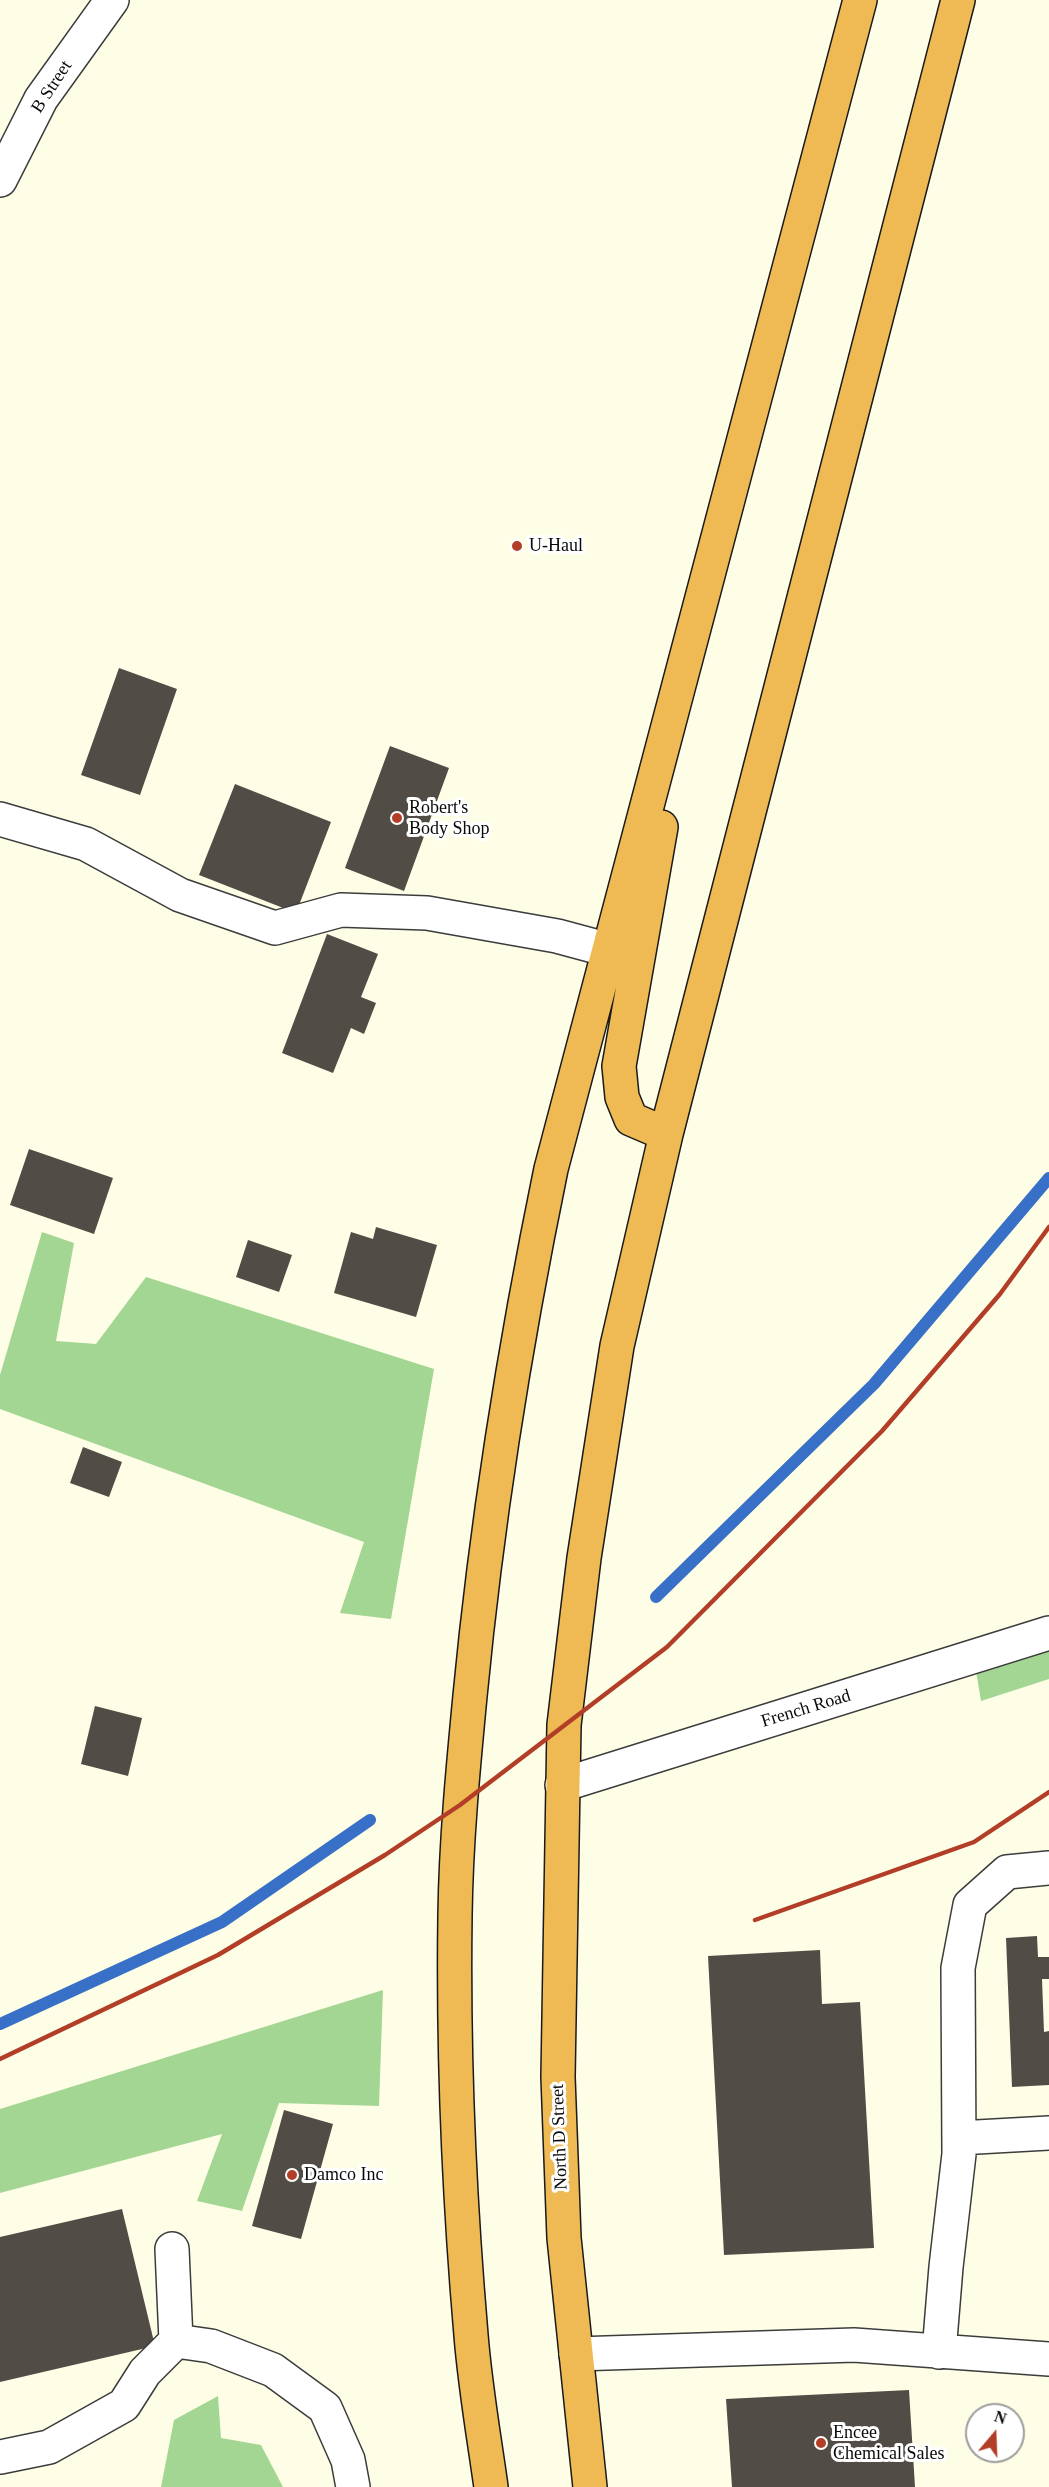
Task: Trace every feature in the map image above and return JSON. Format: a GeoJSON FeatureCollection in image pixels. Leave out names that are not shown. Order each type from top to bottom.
{"type":"FeatureCollection","features":[{"type":"Feature","properties":{"kind":"highway"},"geometry":{"type":"LineString","coordinates":[[491,2487],[471,2337],[456,2074],[455,1914],[460,1805],[482,1566],[524,1298],[551,1169],[860,0]]}},
{"type":"Feature","properties":{"kind":"highway"},"geometry":{"type":"LineString","coordinates":[[934,96],[943,0]]}},
{"type":"Feature","properties":{"kind":"highway"},"geometry":{"type":"LineString","coordinates":[[934,96],[958,0]]}},
{"type":"Feature","properties":{"kind":"highway","name":"North D Street"},"geometry":{"type":"LineString","coordinates":[[590,2487],[564,2238],[558,2077],[564,1725],[584,1558],[617,1346],[666,1134],[934,96]]}},
{"type":"Feature","properties":{"kind":"highway"},"geometry":{"type":"LineString","coordinates":[[666,1134],[631,1119],[622,1097],[619,1066],[694,624]]}},
{"type":"Feature","properties":{"kind":"street","name":"B Street"},"geometry":{"type":"LineString","coordinates":[[0,180],[41,99],[112,0]]}},
{"type":"Feature","properties":{"kind":"street"},"geometry":{"type":"LineString","coordinates":[[0,819],[86,844],[180,895],[274,928],[341,910],[427,913],[557,936],[609,950]]}},
{"type":"Feature","properties":{"kind":"street","name":"French Road"},"geometry":{"type":"LineString","coordinates":[[562,1785],[1049,1634]]}},
{"type":"Feature","properties":{"kind":"street"},"geometry":{"type":"LineString","coordinates":[[939,2352],[959,2138],[958,1968],[970,1905],[1007,1872],[1049,1868]]}},
{"type":"Feature","properties":{"kind":"street"},"geometry":{"type":"LineString","coordinates":[[959,2138],[1049,2133]]}},
{"type":"Feature","properties":{"kind":"street"},"geometry":{"type":"LineString","coordinates":[[0,2457],[49,2447],[124,2404],[145,2373],[176,2341],[172,2249]]}},
{"type":"Feature","properties":{"kind":"street"},"geometry":{"type":"LineString","coordinates":[[176,2341],[211,2346],[273,2370],[325,2408],[348,2460],[354,2487]]}},
{"type":"Feature","properties":{"kind":"street"},"geometry":{"type":"LineString","coordinates":[[576,2354],[854,2345],[1049,2359]]}},
{"type":"Feature","properties":{"kind":"green space"},"geometry":{"type":"Polygon","coordinates":[[[42,1232],[74,1243],[56,1341],[96,1344],[146,1277],[434,1369],[391,1619],[340,1613],[364,1542],[0,1409],[0,1375],[42,1232]]]}},
{"type":"Feature","properties":{"kind":"green space"},"geometry":{"type":"Polygon","coordinates":[[[1049,1646],[1049,1679],[981,1701],[976,1671],[1049,1646]]]}},
{"type":"Feature","properties":{"kind":"green space"},"geometry":{"type":"Polygon","coordinates":[[[383,1990],[379,2106],[279,2103],[242,2211],[197,2201],[222,2134],[0,2193],[0,2109],[383,1990]]]}},
{"type":"Feature","properties":{"kind":"green space"},"geometry":{"type":"Polygon","coordinates":[[[218,2396],[221,2438],[261,2445],[283,2487],[161,2487],[174,2420],[218,2396]]]}},
{"type":"Feature","properties":{"kind":"building"},"geometry":{"type":"Polygon","coordinates":[[[119,668],[177,689],[140,795],[81,775],[119,668]]]}},
{"type":"Feature","properties":{"kind":"building","name":"Robert's Body Shop"},"geometry":{"type":"Polygon","coordinates":[[[390,746],[449,768],[404,891],[345,868],[390,746]]]}},
{"type":"Feature","properties":{"kind":"building"},"geometry":{"type":"Polygon","coordinates":[[[235,784],[331,822],[296,913],[199,875],[235,784]]]}},
{"type":"Feature","properties":{"kind":"building"},"geometry":{"type":"Polygon","coordinates":[[[327,934],[378,954],[361,997],[376,1003],[364,1034],[351,1028],[333,1073],[282,1053],[327,934]]]}},
{"type":"Feature","properties":{"kind":"building"},"geometry":{"type":"Polygon","coordinates":[[[29,1149],[113,1178],[94,1234],[10,1205],[29,1149]]]}},
{"type":"Feature","properties":{"kind":"building"},"geometry":{"type":"Polygon","coordinates":[[[376,1227],[437,1245],[416,1317],[334,1293],[351,1232],[373,1239],[376,1227]]]}},
{"type":"Feature","properties":{"kind":"building"},"geometry":{"type":"Polygon","coordinates":[[[248,1240],[292,1255],[279,1292],[236,1277],[248,1240]]]}},
{"type":"Feature","properties":{"kind":"building"},"geometry":{"type":"Polygon","coordinates":[[[83,1447],[122,1462],[109,1497],[70,1483],[83,1447]]]}},
{"type":"Feature","properties":{"kind":"building"},"geometry":{"type":"Polygon","coordinates":[[[95,1706],[142,1718],[128,1776],[81,1764],[95,1706]]]}},
{"type":"Feature","properties":{"kind":"building"},"geometry":{"type":"Polygon","coordinates":[[[1037,1936],[1038,1957],[1049,1957],[1049,1979],[1042,1979],[1044,2032],[1049,2031],[1049,2085],[1012,2087],[1006,1938],[1037,1936]]]}},
{"type":"Feature","properties":{"kind":"building"},"geometry":{"type":"Polygon","coordinates":[[[820,1950],[822,2004],[860,2002],[874,2248],[724,2255],[708,1956],[820,1950]]]}},
{"type":"Feature","properties":{"kind":"building","name":"Damco Inc"},"geometry":{"type":"Polygon","coordinates":[[[284,2110],[333,2124],[301,2239],[252,2226],[284,2110]]]}},
{"type":"Feature","properties":{"kind":"building"},"geometry":{"type":"Polygon","coordinates":[[[122,2209],[155,2346],[0,2382],[0,2237],[122,2209]]]}},
{"type":"Feature","properties":{"kind":"building","name":"Encee Chemical Sales"},"geometry":{"type":"Polygon","coordinates":[[[909,2390],[915,2487],[732,2487],[726,2399],[909,2390]]]}},
{"type":"Feature","properties":{"kind":"waterway"},"geometry":{"type":"LineString","coordinates":[[656,1597],[874,1384],[1049,1178]]}},
{"type":"Feature","properties":{"kind":"waterway"},"geometry":{"type":"LineString","coordinates":[[0,2024],[222,1922],[370,1820]]}},
{"type":"Feature","properties":{"kind":"railway"},"geometry":{"type":"LineString","coordinates":[[0,2059],[218,1955],[385,1855],[460,1805],[667,1647],[882,1431],[1000,1294],[1049,1227]]}},
{"type":"Feature","properties":{"kind":"railway"},"geometry":{"type":"LineString","coordinates":[[755,1920],[974,1842],[1049,1792]]}},
{"type":"Feature","properties":{"kind":"place","name":"U-Haul"},"geometry":{"type":"Point","coordinates":[517,546]}},
{"type":"Feature","properties":{"kind":"place","name":"Robert's Body Shop"},"geometry":{"type":"Point","coordinates":[397,818]}},
{"type":"Feature","properties":{"kind":"place","name":"Damco Inc"},"geometry":{"type":"Point","coordinates":[292,2175]}},
{"type":"Feature","properties":{"kind":"place","name":"Encee Chemical Sales"},"geometry":{"type":"Point","coordinates":[821,2443]}}]}
